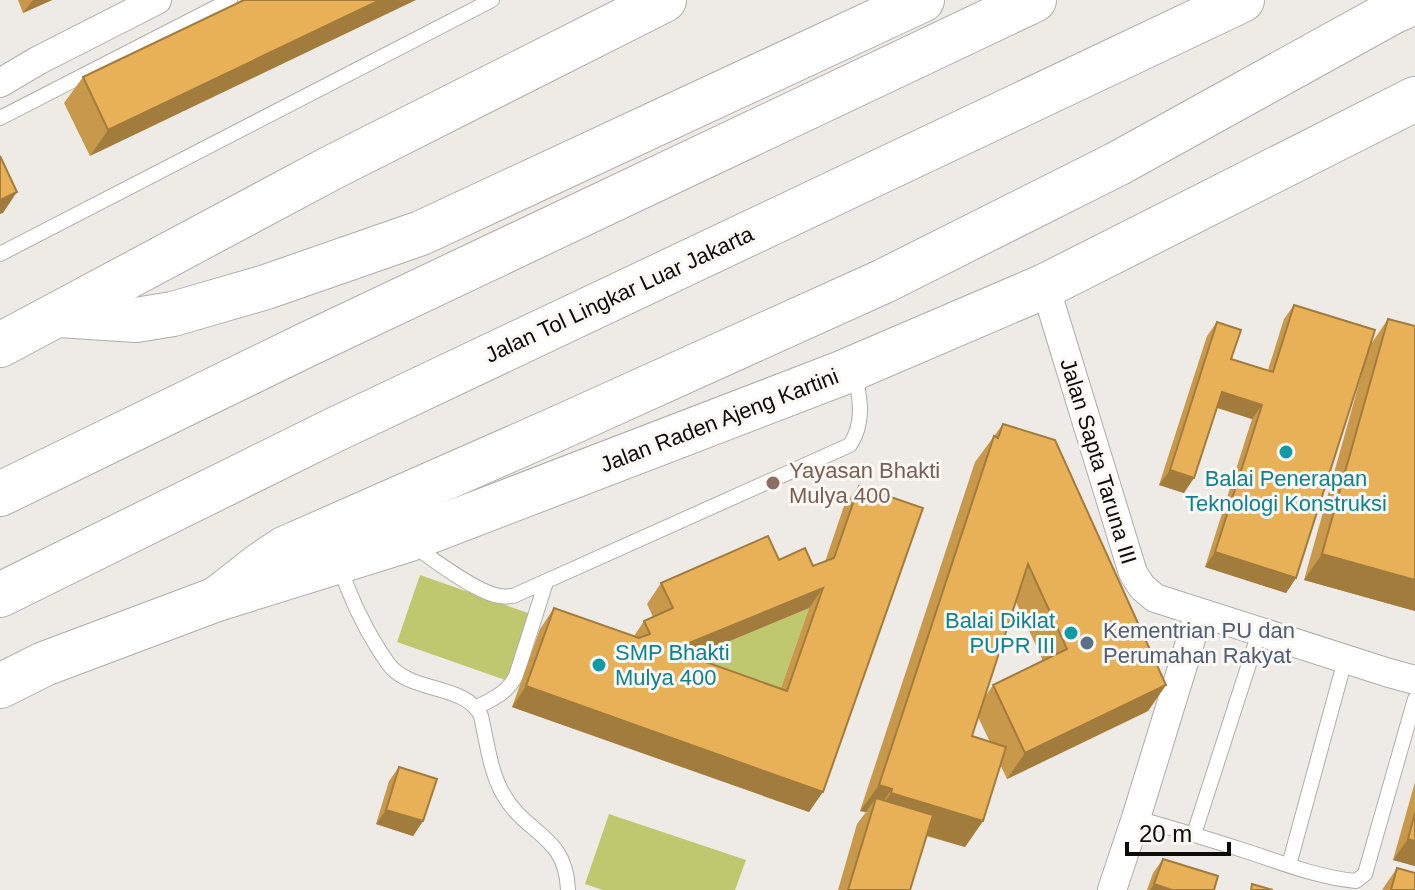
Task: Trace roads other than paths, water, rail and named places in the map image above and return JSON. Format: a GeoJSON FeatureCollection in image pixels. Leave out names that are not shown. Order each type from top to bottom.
{"type":"FeatureCollection","features":[{"type":"Feature","properties":{"kind":"highway"},"geometry":{"type":"LineString","coordinates":[[0,345],[331,168],[664,0]]}},
{"type":"Feature","properties":{"kind":"highway"},"geometry":{"type":"LineString","coordinates":[[59,315],[136,320],[173,314],[266,287],[421,233],[922,0]]}},
{"type":"Feature","properties":{"kind":"highway"},"geometry":{"type":"LineString","coordinates":[[0,494],[308,344],[1034,0]]}},
{"type":"Feature","properties":{"kind":"highway","name":"Jalan Tol Lingkar Luar Jakarta"},"geometry":{"type":"LineString","coordinates":[[0,595],[332,431],[1242,0]]}},
{"type":"Feature","properties":{"kind":"highway"},"geometry":{"type":"LineString","coordinates":[[217,599],[284,549],[884,281],[1117,164],[1415,2]]}},
{"type":"Feature","properties":{"kind":"highway","name":"Jalan Raden Ajeng Kartini"},"geometry":{"type":"LineString","coordinates":[[0,686],[44,664],[217,599],[407,540],[854,367],[1045,286],[1415,99]]}},
{"type":"Feature","properties":{"kind":"street"},"geometry":{"type":"LineString","coordinates":[[2,77],[157,0]]}},
{"type":"Feature","properties":{"kind":"street","name":"Jalan Sapta Taruna III"},"geometry":{"type":"LineString","coordinates":[[1045,286],[1133,573],[1142,587],[1155,598],[1199,613],[1415,680]]}},
{"type":"Feature","properties":{"kind":"street"},"geometry":{"type":"LineString","coordinates":[[1112,890],[1199,613]]}},
{"type":"Feature","properties":{"kind":"lane"},"geometry":{"type":"LineString","coordinates":[[0,118],[230,0]]}},
{"type":"Feature","properties":{"kind":"lane"},"geometry":{"type":"LineString","coordinates":[[0,254],[492,0]]}},
{"type":"Feature","properties":{"kind":"lane"},"geometry":{"type":"LineString","coordinates":[[407,540],[467,581],[499,596],[513,596],[850,445],[860,421],[854,367]]}},
{"type":"Feature","properties":{"kind":"lane"},"geometry":{"type":"LineString","coordinates":[[338,562],[351,599],[391,669],[419,685],[448,692],[479,712],[495,777],[504,796],[519,816],[544,834],[557,851],[567,872],[568,890]]}},
{"type":"Feature","properties":{"kind":"lane"},"geometry":{"type":"LineString","coordinates":[[479,712],[511,687],[546,582]]}},
{"type":"Feature","properties":{"kind":"lane"},"geometry":{"type":"LineString","coordinates":[[1194,834],[1259,633]]}},
{"type":"Feature","properties":{"kind":"lane"},"geometry":{"type":"LineString","coordinates":[[1289,865],[1345,660]]}},
{"type":"Feature","properties":{"kind":"lane"},"geometry":{"type":"LineString","coordinates":[[1136,818],[1289,865],[1356,881],[1365,874],[1415,699]]}},
{"type":"Feature","properties":{"kind":"place","name":"Balai Penerapan Teknologi Konstruksi"},"geometry":{"type":"Point","coordinates":[1286,452]}},
{"type":"Feature","properties":{"kind":"place","name":"Yayasan Bhakti Mulya 400"},"geometry":{"type":"Point","coordinates":[773,483]}},
{"type":"Feature","properties":{"kind":"place","name":"Balai Diklat PUPR III"},"geometry":{"type":"Point","coordinates":[1071,633]}},
{"type":"Feature","properties":{"kind":"place","name":"Kementrian PU dan Perumahan Rakyat"},"geometry":{"type":"Point","coordinates":[1087,643]}},
{"type":"Feature","properties":{"kind":"place","name":"SMP Bhakti Mulya 400"},"geometry":{"type":"Point","coordinates":[599,665]}}]}
